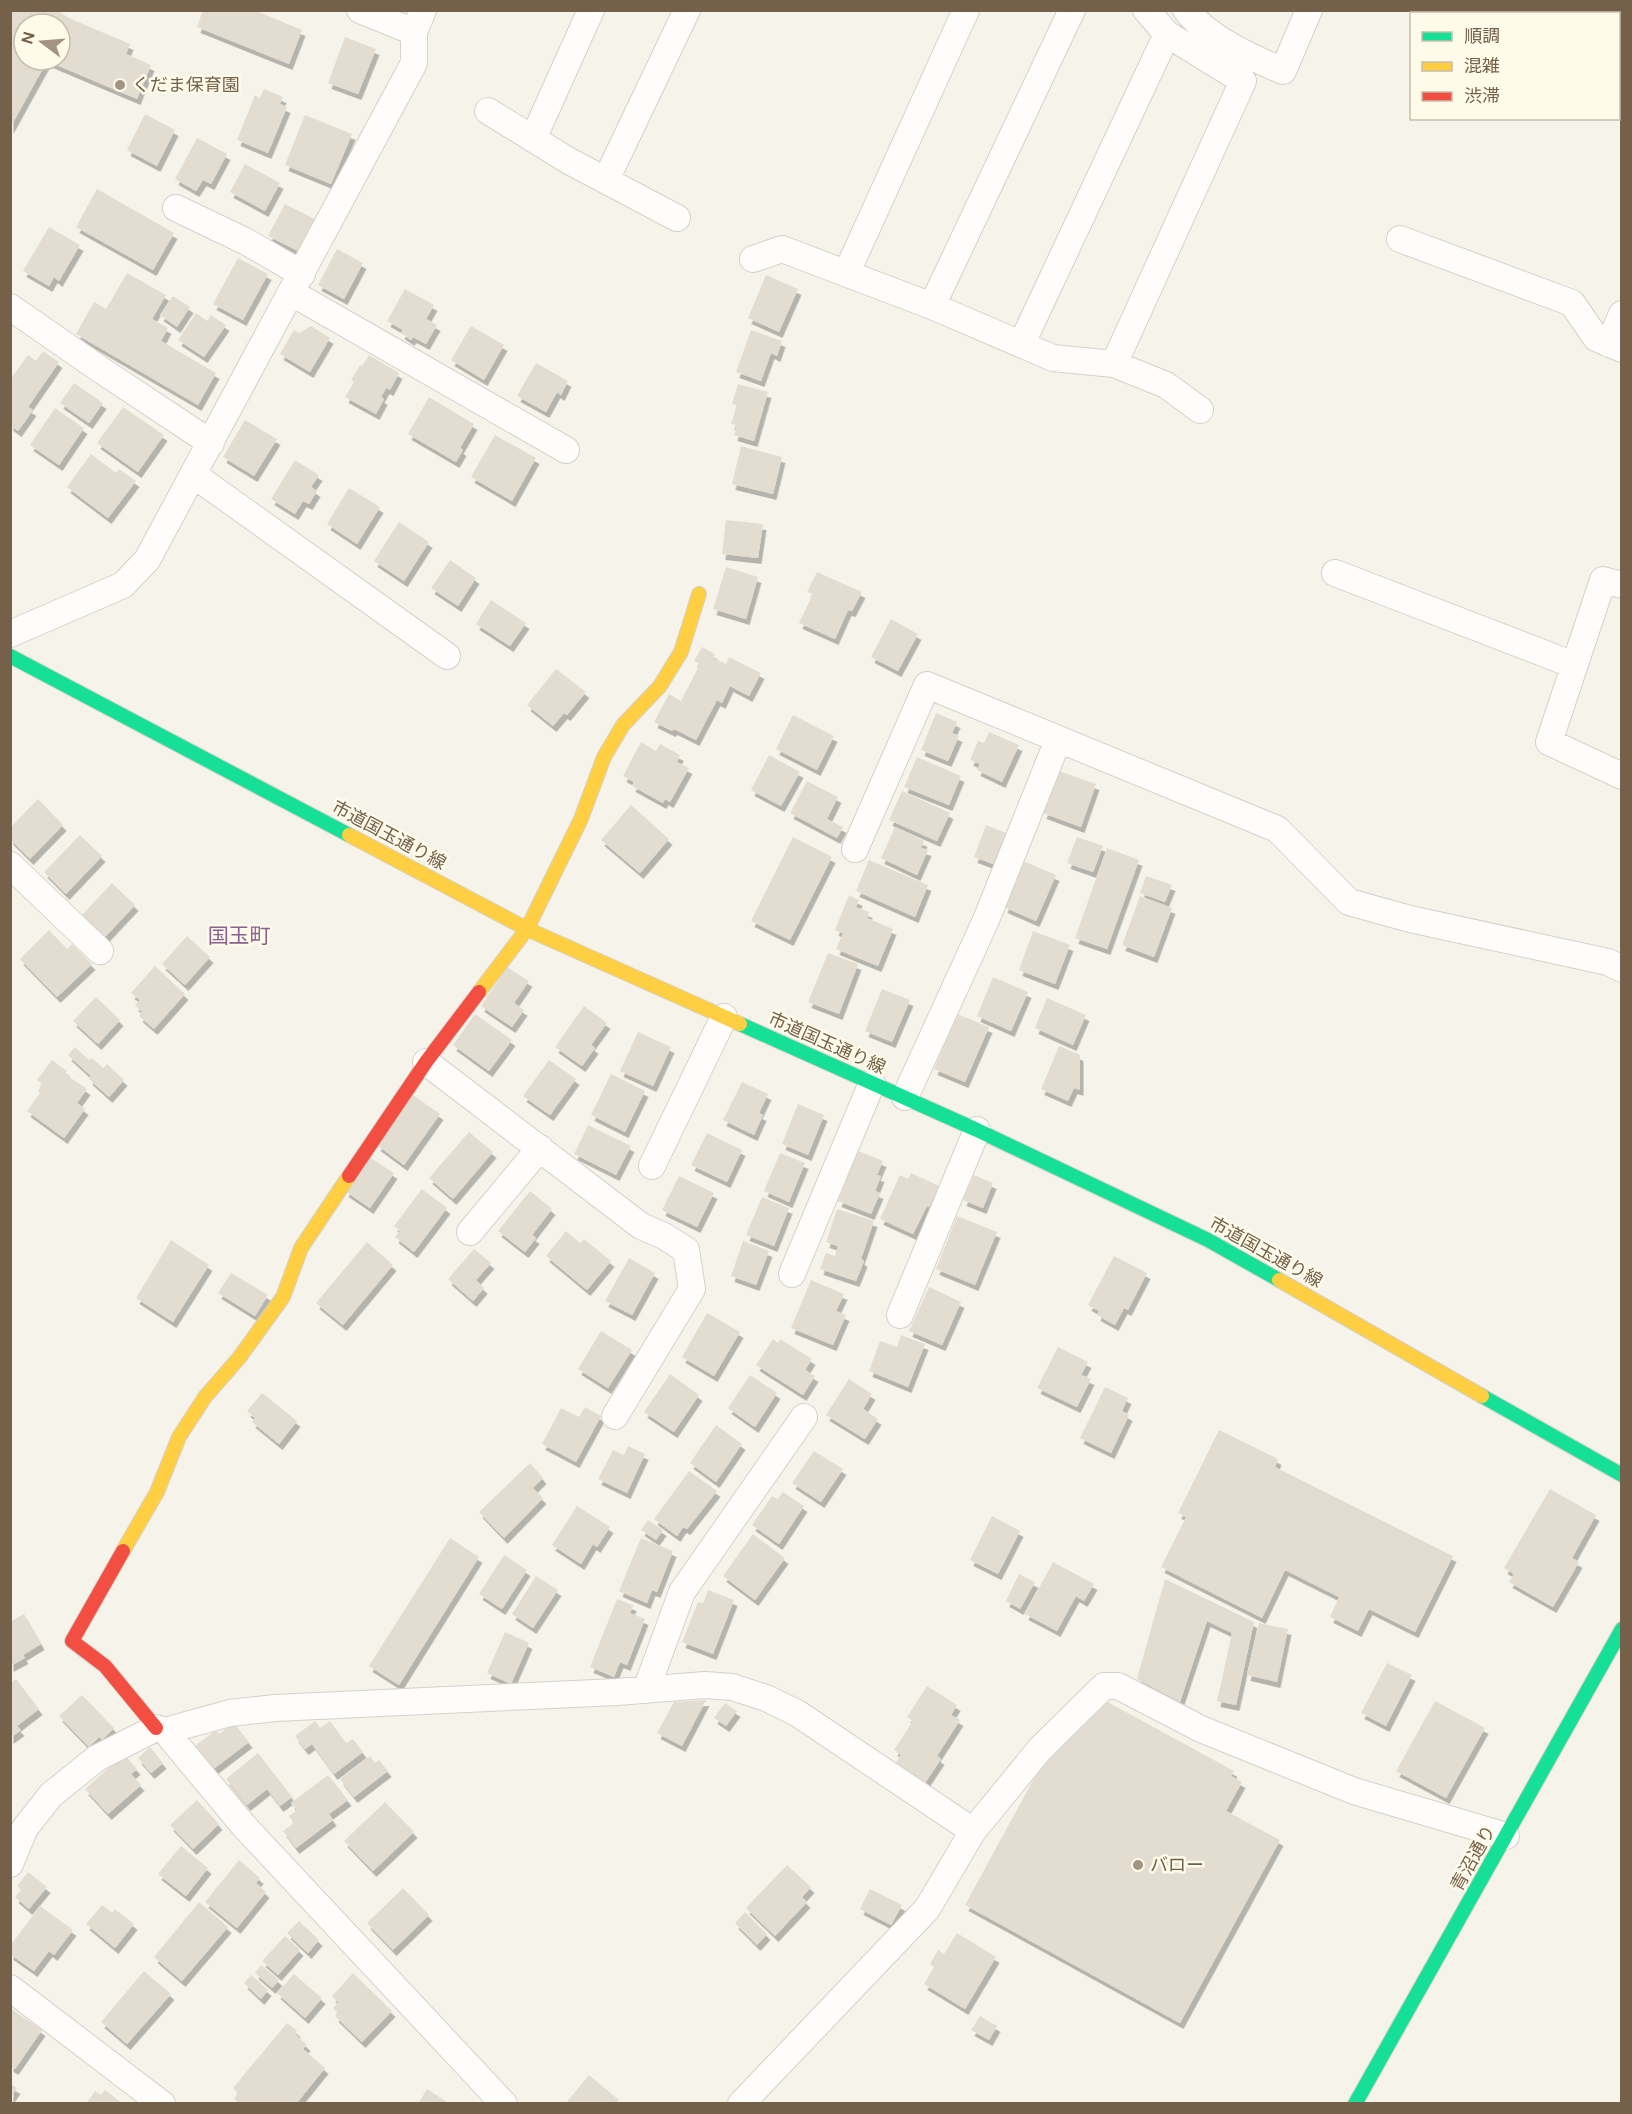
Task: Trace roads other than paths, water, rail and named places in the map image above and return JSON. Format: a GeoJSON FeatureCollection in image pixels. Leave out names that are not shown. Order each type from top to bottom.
{"type":"FeatureCollection","features":[{"type":"Feature","properties":{"kind":"street"},"geometry":{"type":"LineString","coordinates":[[10,634],[123,585],[147,560],[414,63],[418,21],[360,10]]}},
{"type":"Feature","properties":{"kind":"street"},"geometry":{"type":"LineString","coordinates":[[533,139],[591,10]]}},
{"type":"Feature","properties":{"kind":"street"},"geometry":{"type":"LineString","coordinates":[[606,180],[687,10]]}},
{"type":"Feature","properties":{"kind":"street"},"geometry":{"type":"LineString","coordinates":[[847,272],[966,10]]}},
{"type":"Feature","properties":{"kind":"street"},"geometry":{"type":"LineString","coordinates":[[932,306],[1072,10]]}},
{"type":"Feature","properties":{"kind":"street"},"geometry":{"type":"LineString","coordinates":[[1114,364],[1243,81],[1167,34],[1146,10]]}},
{"type":"Feature","properties":{"kind":"street"},"geometry":{"type":"LineString","coordinates":[[1186,10],[1195,21],[1246,55],[1283,71],[1309,10]]}},
{"type":"Feature","properties":{"kind":"street"},"geometry":{"type":"LineString","coordinates":[[1022,343],[1167,34]]}},
{"type":"Feature","properties":{"kind":"street"},"geometry":{"type":"LineString","coordinates":[[488,111],[533,139],[677,218]]}},
{"type":"Feature","properties":{"kind":"street"},"geometry":{"type":"LineString","coordinates":[[176,208],[247,242],[297,283],[566,450]]}},
{"type":"Feature","properties":{"kind":"street"},"geometry":{"type":"LineString","coordinates":[[1400,239],[1572,303],[1596,338],[1615,347],[1622,314]]}},
{"type":"Feature","properties":{"kind":"street"},"geometry":{"type":"LineString","coordinates":[[753,259],[782,249],[932,306],[1053,358],[1114,364],[1166,384],[1200,410]]}},
{"type":"Feature","properties":{"kind":"street"},"geometry":{"type":"LineString","coordinates":[[10,307],[211,443]]}},
{"type":"Feature","properties":{"kind":"street"},"geometry":{"type":"LineString","coordinates":[[194,475],[447,656]]}},
{"type":"Feature","properties":{"kind":"street"},"geometry":{"type":"LineString","coordinates":[[1335,573],[1574,665]]}},
{"type":"Feature","properties":{"kind":"street"},"geometry":{"type":"LineString","coordinates":[[1622,585],[1603,579],[1549,742],[1622,776]]}},
{"type":"Feature","properties":{"kind":"street"},"geometry":{"type":"LineString","coordinates":[[497,2101],[244,1826],[105,1666],[72,1641],[157,1492],[179,1437],[205,1397],[239,1358],[282,1297],[301,1248],[426,1062],[527,929],[581,819],[604,757],[623,725],[660,686],[681,652],[699,594]]}},
{"type":"Feature","properties":{"kind":"street","name":"市道国玉通り線"},"geometry":{"type":"LineString","coordinates":[[10,656],[527,929],[905,1097],[1208,1240],[1622,1475]]}},
{"type":"Feature","properties":{"kind":"street"},"geometry":{"type":"LineString","coordinates":[[855,849],[927,684],[1277,829],[1349,902],[1410,919],[1617,958]]}},
{"type":"Feature","properties":{"kind":"street"},"geometry":{"type":"LineString","coordinates":[[905,1097],[986,920],[1058,740]]}},
{"type":"Feature","properties":{"kind":"street"},"geometry":{"type":"LineString","coordinates":[[10,865],[100,951]]}},
{"type":"Feature","properties":{"kind":"street"},"geometry":{"type":"LineString","coordinates":[[652,1166],[724,1017]]}},
{"type":"Feature","properties":{"kind":"street"},"geometry":{"type":"LineString","coordinates":[[426,1062],[641,1226],[664,1236],[686,1250],[692,1289],[615,1416]]}},
{"type":"Feature","properties":{"kind":"street"},"geometry":{"type":"LineString","coordinates":[[792,1274],[872,1083]]}},
{"type":"Feature","properties":{"kind":"street"},"geometry":{"type":"LineString","coordinates":[[900,1315],[977,1130]]}},
{"type":"Feature","properties":{"kind":"street"},"geometry":{"type":"LineString","coordinates":[[470,1232],[540,1148]]}},
{"type":"Feature","properties":{"kind":"street"},"geometry":{"type":"LineString","coordinates":[[646,1690],[682,1592],[804,1417]]}},
{"type":"Feature","properties":{"kind":"street","name":"青沼通り"},"geometry":{"type":"LineString","coordinates":[[1355,2103],[1622,1629]]}},
{"type":"Feature","properties":{"kind":"street"},"geometry":{"type":"LineString","coordinates":[[10,1864],[25,1828],[51,1795],[97,1758],[161,1729],[230,1713],[275,1708],[646,1690],[705,1685],[732,1687],[766,1698],[797,1713],[974,1831]]}},
{"type":"Feature","properties":{"kind":"street"},"geometry":{"type":"LineString","coordinates":[[741,2103],[927,1909],[974,1831],[1040,1749],[1104,1686],[1118,1686],[1201,1729],[1354,1791],[1506,1836]]}},
{"type":"Feature","properties":{"kind":"street"},"geometry":{"type":"LineString","coordinates":[[10,1988],[162,2103]]}},
{"type":"Feature","properties":{"kind":"place","name":"くだま保育園"},"geometry":{"type":"Point","coordinates":[120,85]}},
{"type":"Feature","properties":{"kind":"place","name":"バロー"},"geometry":{"type":"Point","coordinates":[1138,1865]}},
{"type":"Feature","properties":{"kind":"district","name":"国玉町"},"geometry":{"type":"Point","coordinates":[239,936]}}]}
